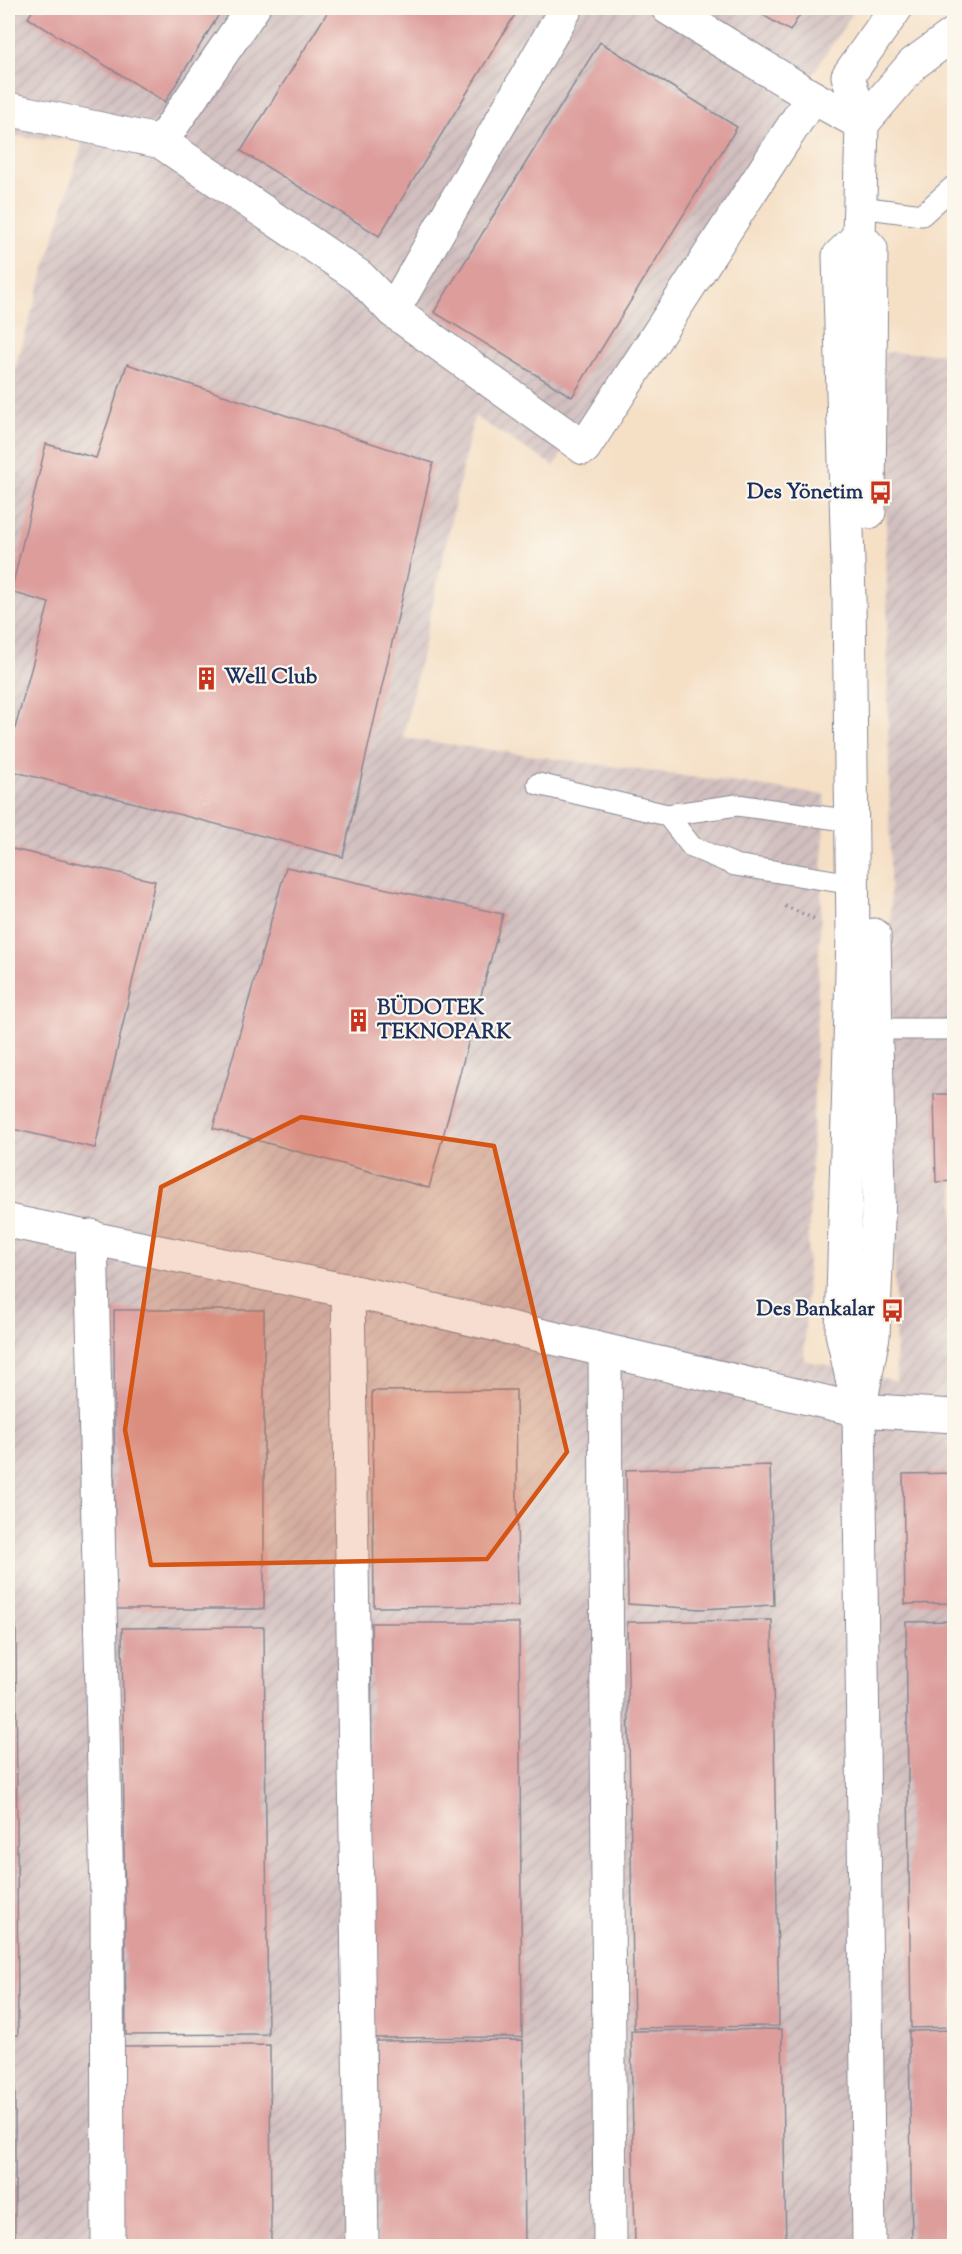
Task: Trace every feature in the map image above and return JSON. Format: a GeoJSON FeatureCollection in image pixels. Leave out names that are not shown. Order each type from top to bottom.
{"type":"FeatureCollection","features":[{"type":"Feature","properties":{"kind":"street"},"geometry":{"type":"LineString","coordinates":[[161,142],[253,8]]}},
{"type":"Feature","properties":{"kind":"street"},"geometry":{"type":"LineString","coordinates":[[393,311],[566,8]]}},
{"type":"Feature","properties":{"kind":"street"},"geometry":{"type":"LineString","coordinates":[[668,8],[812,97],[862,124]]}},
{"type":"Feature","properties":{"kind":"street"},"geometry":{"type":"LineString","coordinates":[[869,2247],[859,1410],[842,1333],[863,1029],[856,407],[839,256],[860,222],[862,124],[848,76],[896,8]]}},
{"type":"Feature","properties":{"kind":"street"},"geometry":{"type":"LineString","coordinates":[[862,124],[913,64],[954,34]]}},
{"type":"Feature","properties":{"kind":"street"},"geometry":{"type":"LineString","coordinates":[[8,109],[161,142],[360,278],[393,311],[584,448],[812,97]]}},
{"type":"Feature","properties":{"kind":"street"},"geometry":{"type":"LineString","coordinates":[[8,1221],[91,1236],[348,1290],[859,1410],[954,1416]]}},
{"type":"Feature","properties":{"kind":"street"},"geometry":{"type":"LineString","coordinates":[[91,1236],[107,1896],[108,2247]]}},
{"type":"Feature","properties":{"kind":"street"},"geometry":{"type":"LineString","coordinates":[[348,1290],[362,2247]]}},
{"type":"Feature","properties":{"kind":"street"},"geometry":{"type":"LineString","coordinates":[[605,1352],[610,2247]]}},
{"type":"Feature","properties":{"kind":"lane"},"geometry":{"type":"LineString","coordinates":[[860,222],[922,215],[954,186]]}},
{"type":"Feature","properties":{"kind":"lane"},"geometry":{"type":"LineString","coordinates":[[538,784],[667,815],[737,805],[862,822]]}},
{"type":"Feature","properties":{"kind":"lane"},"geometry":{"type":"LineString","coordinates":[[667,815],[692,847],[735,865],[863,884]]}},
{"type":"Feature","properties":{"kind":"lane"},"geometry":{"type":"LineString","coordinates":[[863,1029],[954,1029]]}},
{"type":"Feature","properties":{"kind":"highlighted area"},"geometry":{"type":"Polygon","coordinates":[[[301,1117],[494,1146],[567,1452],[487,1559],[151,1565],[125,1430],[161,1187],[301,1117]]]}},
{"type":"Feature","properties":{"kind":"shaded area"},"geometry":{"type":"Polygon","coordinates":[[[8,8],[856,8],[554,466],[474,416],[403,738],[825,795],[804,1360],[896,1381],[884,352],[954,354],[954,2246],[8,2246],[8,392],[83,141],[8,136],[8,8]]]}},
{"type":"Feature","properties":{"kind":"building"},"geometry":{"type":"Polygon","coordinates":[[[34,8],[223,8],[165,102],[28,18],[34,8]]]}},
{"type":"Feature","properties":{"kind":"building"},"geometry":{"type":"Polygon","coordinates":[[[330,8],[519,8],[379,236],[241,151],[330,8]]]}},
{"type":"Feature","properties":{"kind":"building"},"geometry":{"type":"Polygon","coordinates":[[[751,8],[804,8],[790,31],[751,8]]]}},
{"type":"Feature","properties":{"kind":"building"},"geometry":{"type":"Polygon","coordinates":[[[600,42],[737,127],[572,397],[434,312],[600,42]]]}},
{"type":"Feature","properties":{"kind":"building","name":"Well Club"},"geometry":{"type":"Polygon","coordinates":[[[127,364],[433,463],[343,857],[8,770],[8,754],[49,603],[11,592],[46,444],[96,458],[127,364]]]}},
{"type":"Feature","properties":{"kind":"building"},"geometry":{"type":"Polygon","coordinates":[[[8,848],[155,881],[95,1148],[8,1128],[8,848]]]}},
{"type":"Feature","properties":{"kind":"building","name":"BÜDOTEK TEKNOPARK"},"geometry":{"type":"Polygon","coordinates":[[[286,867],[503,914],[429,1188],[213,1128],[286,867]]]}},
{"type":"Feature","properties":{"kind":"building"},"geometry":{"type":"Polygon","coordinates":[[[934,1094],[954,1094],[954,1181],[936,1182],[934,1094]]]}},
{"type":"Feature","properties":{"kind":"building"},"geometry":{"type":"Polygon","coordinates":[[[114,1310],[264,1310],[264,1609],[115,1609],[114,1310]]]}},
{"type":"Feature","properties":{"kind":"building"},"geometry":{"type":"Polygon","coordinates":[[[516,1390],[518,1606],[374,1607],[372,1391],[516,1390]]]}},
{"type":"Feature","properties":{"kind":"building"},"geometry":{"type":"Polygon","coordinates":[[[770,1465],[774,1605],[701,1609],[628,1604],[626,1470],[770,1465]]]}},
{"type":"Feature","properties":{"kind":"building"},"geometry":{"type":"Polygon","coordinates":[[[954,1473],[954,1603],[905,1604],[903,1474],[954,1473]]]}},
{"type":"Feature","properties":{"kind":"building"},"geometry":{"type":"Polygon","coordinates":[[[8,1475],[13,1609],[8,1610],[8,1475]]]}},
{"type":"Feature","properties":{"kind":"building"},"geometry":{"type":"Polygon","coordinates":[[[772,1620],[779,2026],[634,2028],[627,1622],[772,1620]]]}},
{"type":"Feature","properties":{"kind":"building"},"geometry":{"type":"Polygon","coordinates":[[[954,1621],[954,2027],[911,2028],[906,1622],[954,1621]]]}},
{"type":"Feature","properties":{"kind":"building"},"geometry":{"type":"Polygon","coordinates":[[[371,1623],[519,1623],[522,2037],[373,2038],[371,1623]]]}},
{"type":"Feature","properties":{"kind":"building"},"geometry":{"type":"Polygon","coordinates":[[[8,1625],[16,1625],[18,2035],[8,2036],[8,1625]]]}},
{"type":"Feature","properties":{"kind":"building"},"geometry":{"type":"Polygon","coordinates":[[[264,1627],[268,2034],[126,2035],[122,1628],[264,1627]]]}},
{"type":"Feature","properties":{"kind":"building"},"geometry":{"type":"Polygon","coordinates":[[[782,2029],[786,2246],[635,2246],[631,2031],[782,2029]]]}},
{"type":"Feature","properties":{"kind":"building"},"geometry":{"type":"Polygon","coordinates":[[[954,2030],[954,2246],[912,2246],[909,2031],[954,2030]]]}},
{"type":"Feature","properties":{"kind":"building"},"geometry":{"type":"Polygon","coordinates":[[[523,2040],[525,2246],[378,2246],[376,2041],[523,2040]]]}},
{"type":"Feature","properties":{"kind":"building"},"geometry":{"type":"Polygon","coordinates":[[[270,2045],[271,2246],[123,2246],[122,2046],[270,2045]]]}},
{"type":"Feature","properties":{"kind":"building"},"geometry":{"type":"Polygon","coordinates":[[[8,2058],[15,2058],[15,2246],[8,2246],[8,2058]]]}},
{"type":"Feature","properties":{"kind":"place","name":"Des Yönetim"},"geometry":{"type":"Point","coordinates":[881,493]}},
{"type":"Feature","properties":{"kind":"place","name":"Well Club"},"geometry":{"type":"Point","coordinates":[206,678]}},
{"type":"Feature","properties":{"kind":"place","name":"BÜDOTEK TEKNOPARK"},"geometry":{"type":"Point","coordinates":[359,1021]}},
{"type":"Feature","properties":{"kind":"place","name":"Des Bankalar"},"geometry":{"type":"Point","coordinates":[893,1310]}}]}
